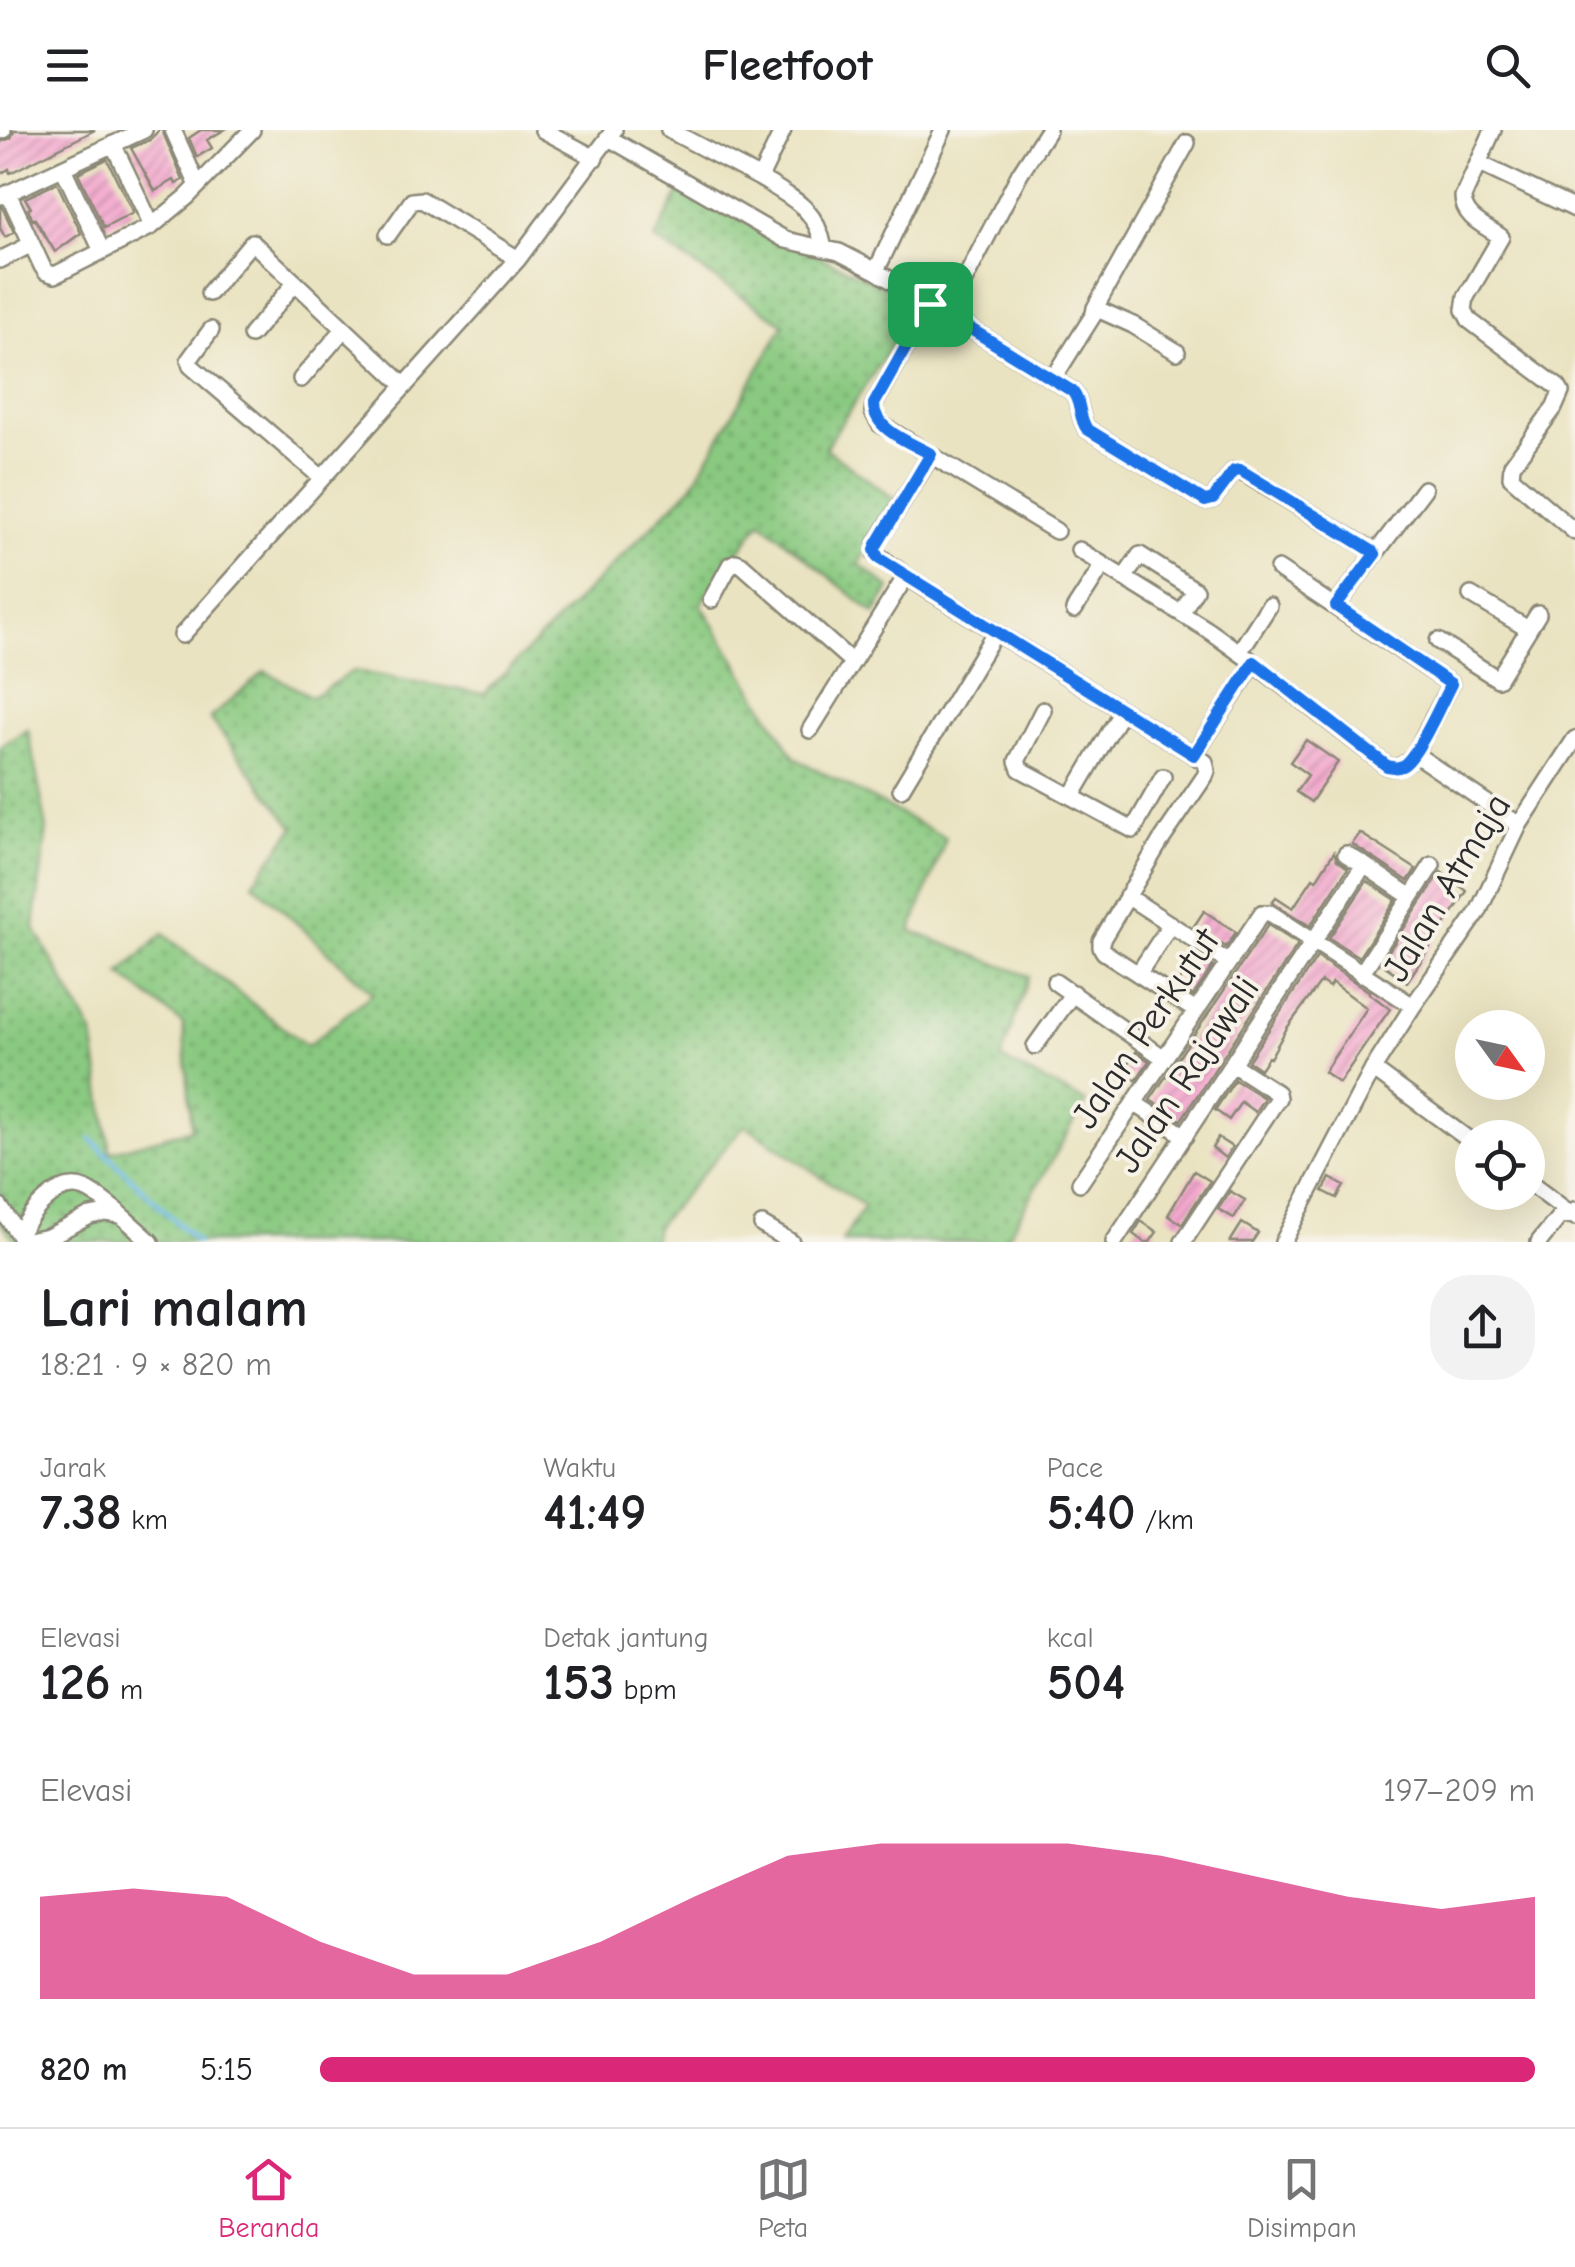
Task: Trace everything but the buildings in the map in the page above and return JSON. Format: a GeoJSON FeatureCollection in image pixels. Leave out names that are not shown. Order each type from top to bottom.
{"type":"FeatureCollection","features":[{"type":"Feature","properties":{"kind":"street"},"geometry":{"type":"LineString","coordinates":[[144,130],[4,195],[50,275],[152,226],[187,198],[244,134]]}},
{"type":"Feature","properties":{"kind":"street"},"geometry":{"type":"LineString","coordinates":[[173,130],[198,186]]}},
{"type":"Feature","properties":{"kind":"street"},"geometry":{"type":"LineString","coordinates":[[543,130],[595,158]]}},
{"type":"Feature","properties":{"kind":"street"},"geometry":{"type":"LineString","coordinates":[[669,130],[790,197],[813,216],[824,248]]}},
{"type":"Feature","properties":{"kind":"street"},"geometry":{"type":"LineString","coordinates":[[760,178],[783,130]]}},
{"type":"Feature","properties":{"kind":"street"},"geometry":{"type":"LineString","coordinates":[[876,271],[943,130]]}},
{"type":"Feature","properties":{"kind":"street"},"geometry":{"type":"LineString","coordinates":[[947,314],[1020,173],[1048,130]]}},
{"type":"Feature","properties":{"kind":"street"},"geometry":{"type":"LineString","coordinates":[[1492,130],[1463,197],[1463,207],[1502,237],[1466,297],[1464,310],[1470,321],[1561,392],[1510,471],[1511,477],[1575,532]]}},
{"type":"Feature","properties":{"kind":"street"},"geometry":{"type":"LineString","coordinates":[[182,636],[518,259],[611,134],[786,240],[839,252],[876,271],[1053,379],[1076,396],[1087,429],[1205,501],[1213,499],[1234,471],[1240,470],[1375,554]]}},
{"type":"Feature","properties":{"kind":"street"},"geometry":{"type":"LineString","coordinates":[[1053,379],[1094,314],[1187,143]]}},
{"type":"Feature","properties":{"kind":"street"},"geometry":{"type":"LineString","coordinates":[[113,144],[152,226]]}},
{"type":"Feature","properties":{"kind":"street"},"geometry":{"type":"LineString","coordinates":[[1478,163],[1575,210]]}},
{"type":"Feature","properties":{"kind":"street"},"geometry":{"type":"LineString","coordinates":[[63,168],[102,251]]}},
{"type":"Feature","properties":{"kind":"street"},"geometry":{"type":"LineString","coordinates":[[388,234],[412,201],[422,200],[518,259]]}},
{"type":"Feature","properties":{"kind":"street"},"geometry":{"type":"LineString","coordinates":[[210,294],[252,242],[405,386]]}},
{"type":"Feature","properties":{"kind":"street"},"geometry":{"type":"LineString","coordinates":[[0,260],[32,244]]}},
{"type":"Feature","properties":{"kind":"street"},"geometry":{"type":"LineString","coordinates":[[251,335],[296,283]]}},
{"type":"Feature","properties":{"kind":"street"},"geometry":{"type":"LineString","coordinates":[[930,304],[873,412],[880,424],[1056,531]]}},
{"type":"Feature","properties":{"kind":"street"},"geometry":{"type":"LineString","coordinates":[[1095,308],[1132,324],[1178,352]]}},
{"type":"Feature","properties":{"kind":"street"},"geometry":{"type":"LineString","coordinates":[[301,379],[344,328]]}},
{"type":"Feature","properties":{"kind":"street"},"geometry":{"type":"LineString","coordinates":[[212,330],[190,360],[191,366],[322,478]]}},
{"type":"Feature","properties":{"kind":"street"},"geometry":{"type":"LineString","coordinates":[[931,454],[875,550],[878,558],[1205,762],[1205,776],[1101,941],[1104,952],[1196,1011]]}},
{"type":"Feature","properties":{"kind":"street"},"geometry":{"type":"LineString","coordinates":[[1336,606],[1424,489]]}},
{"type":"Feature","properties":{"kind":"street"},"geometry":{"type":"LineString","coordinates":[[1079,550],[1240,651],[1387,766],[1400,768],[1414,754],[1468,660]]}},
{"type":"Feature","properties":{"kind":"street"},"geometry":{"type":"LineString","coordinates":[[1124,578],[1140,555],[1195,590],[1181,613]]}},
{"type":"Feature","properties":{"kind":"street"},"geometry":{"type":"LineString","coordinates":[[711,600],[730,565],[741,564],[852,662]]}},
{"type":"Feature","properties":{"kind":"street"},"geometry":{"type":"LineString","coordinates":[[1074,610],[1104,565]]}},
{"type":"Feature","properties":{"kind":"street"},"geometry":{"type":"LineString","coordinates":[[1278,569],[1451,684]]}},
{"type":"Feature","properties":{"kind":"street"},"geometry":{"type":"LineString","coordinates":[[810,730],[906,576]]}},
{"type":"Feature","properties":{"kind":"street"},"geometry":{"type":"LineString","coordinates":[[1471,595],[1528,630]]}},
{"type":"Feature","properties":{"kind":"street"},"geometry":{"type":"LineString","coordinates":[[1240,651],[1269,606]]}},
{"type":"Feature","properties":{"kind":"street"},"geometry":{"type":"LineString","coordinates":[[1438,641],[1498,679],[1538,614]]}},
{"type":"Feature","properties":{"kind":"street"},"geometry":{"type":"LineString","coordinates":[[901,789],[996,633]]}},
{"type":"Feature","properties":{"kind":"street"},"geometry":{"type":"LineString","coordinates":[[1194,755],[1254,662]]}},
{"type":"Feature","properties":{"kind":"street"},"geometry":{"type":"LineString","coordinates":[[1043,710],[1017,766],[1133,830],[1164,777]]}},
{"type":"Feature","properties":{"kind":"street"},"geometry":{"type":"LineString","coordinates":[[1072,796],[1122,710]]}},
{"type":"Feature","properties":{"kind":"street","name":"Jalan Atmaja"},"geometry":{"type":"LineString","coordinates":[[1283,1242],[1373,1069],[1478,912],[1520,825],[1575,739]]}},
{"type":"Feature","properties":{"kind":"street"},"geometry":{"type":"LineString","coordinates":[[1414,754],[1520,825]]}},
{"type":"Feature","properties":{"kind":"street"},"geometry":{"type":"LineString","coordinates":[[1346,854],[1412,897]]}},
{"type":"Feature","properties":{"kind":"street","name":"Jalan Rajawali"},"geometry":{"type":"LineString","coordinates":[[1114,1242],[1364,865]]}},
{"type":"Feature","properties":{"kind":"street"},"geometry":{"type":"LineString","coordinates":[[1361,974],[1432,865]]}},
{"type":"Feature","properties":{"kind":"street"},"geometry":{"type":"LineString","coordinates":[[1127,896],[1228,962]]}},
{"type":"Feature","properties":{"kind":"street","name":"Jalan Perkutut"},"geometry":{"type":"LineString","coordinates":[[1080,1183],[1259,915],[1266,912],[1313,942]]}},
{"type":"Feature","properties":{"kind":"street"},"geometry":{"type":"LineString","coordinates":[[1138,974],[1170,924]]}},
{"type":"Feature","properties":{"kind":"street"},"geometry":{"type":"LineString","coordinates":[[1313,942],[1413,1006]]}},
{"type":"Feature","properties":{"kind":"street"},"geometry":{"type":"LineString","coordinates":[[1055,982],[1164,1058]]}},
{"type":"Feature","properties":{"kind":"street"},"geometry":{"type":"LineString","coordinates":[[1036,1046],[1073,994]]}},
{"type":"Feature","properties":{"kind":"street"},"geometry":{"type":"LineString","coordinates":[[1183,1242],[1278,1098],[1277,1093],[1232,1064]]}},
{"type":"Feature","properties":{"kind":"street"},"geometry":{"type":"LineString","coordinates":[[1373,1069],[1455,1129]]}},
{"type":"Feature","properties":{"kind":"street"},"geometry":{"type":"LineString","coordinates":[[1134,1103],[1184,1136]]}},
{"type":"Feature","properties":{"kind":"street"},"geometry":{"type":"LineString","coordinates":[[22,1239],[32,1214],[44,1202],[57,1192],[82,1188],[96,1195],[151,1242]]}},
{"type":"Feature","properties":{"kind":"street"},"geometry":{"type":"LineString","coordinates":[[1545,1194],[1574,1214]]}},
{"type":"Feature","properties":{"kind":"street"},"geometry":{"type":"LineString","coordinates":[[0,1207],[22,1239]]}},
{"type":"Feature","properties":{"kind":"street"},"geometry":{"type":"LineString","coordinates":[[22,1239],[48,1237],[106,1212],[121,1215]]}},
{"type":"Feature","properties":{"kind":"street"},"geometry":{"type":"LineString","coordinates":[[1539,1242],[1559,1217],[1574,1214]]}},
{"type":"Feature","properties":{"kind":"street"},"geometry":{"type":"LineString","coordinates":[[762,1225],[791,1242]]}},
{"type":"Feature","properties":{"kind":"green space"},"geometry":{"type":"Polygon","coordinates":[[[680,191],[919,303],[825,448],[893,498],[859,564],[890,588],[875,614],[761,521],[701,604],[795,758],[946,838],[911,931],[1029,976],[1001,1059],[1086,1102],[1004,1242],[842,1242],[864,1206],[745,1125],[656,1227],[653,1242],[16,1242],[0,1221],[0,747],[28,729],[47,829],[34,927],[93,1034],[110,1152],[192,1129],[183,1024],[120,974],[163,934],[307,1046],[373,993],[253,883],[294,828],[210,718],[265,671],[312,697],[353,671],[484,694],[692,486],[784,324],[655,239],[680,191]]]}},
{"type":"Feature","properties":{"kind":"waterway"},"geometry":{"type":"LineString","coordinates":[[91,1139],[197,1242]]}},
{"type":"Feature","properties":{"kind":"route"},"geometry":{"type":"LineString","coordinates":[[930,304],[1072,391],[1087,429],[1205,501],[1213,499],[1234,471],[1240,470],[1372,551],[1375,554],[1336,606],[1451,684],[1406,764],[1400,768],[1387,766],[1254,662],[1194,755],[878,558],[876,546],[931,454],[880,424],[873,412],[874,404],[930,304]]}}]}
